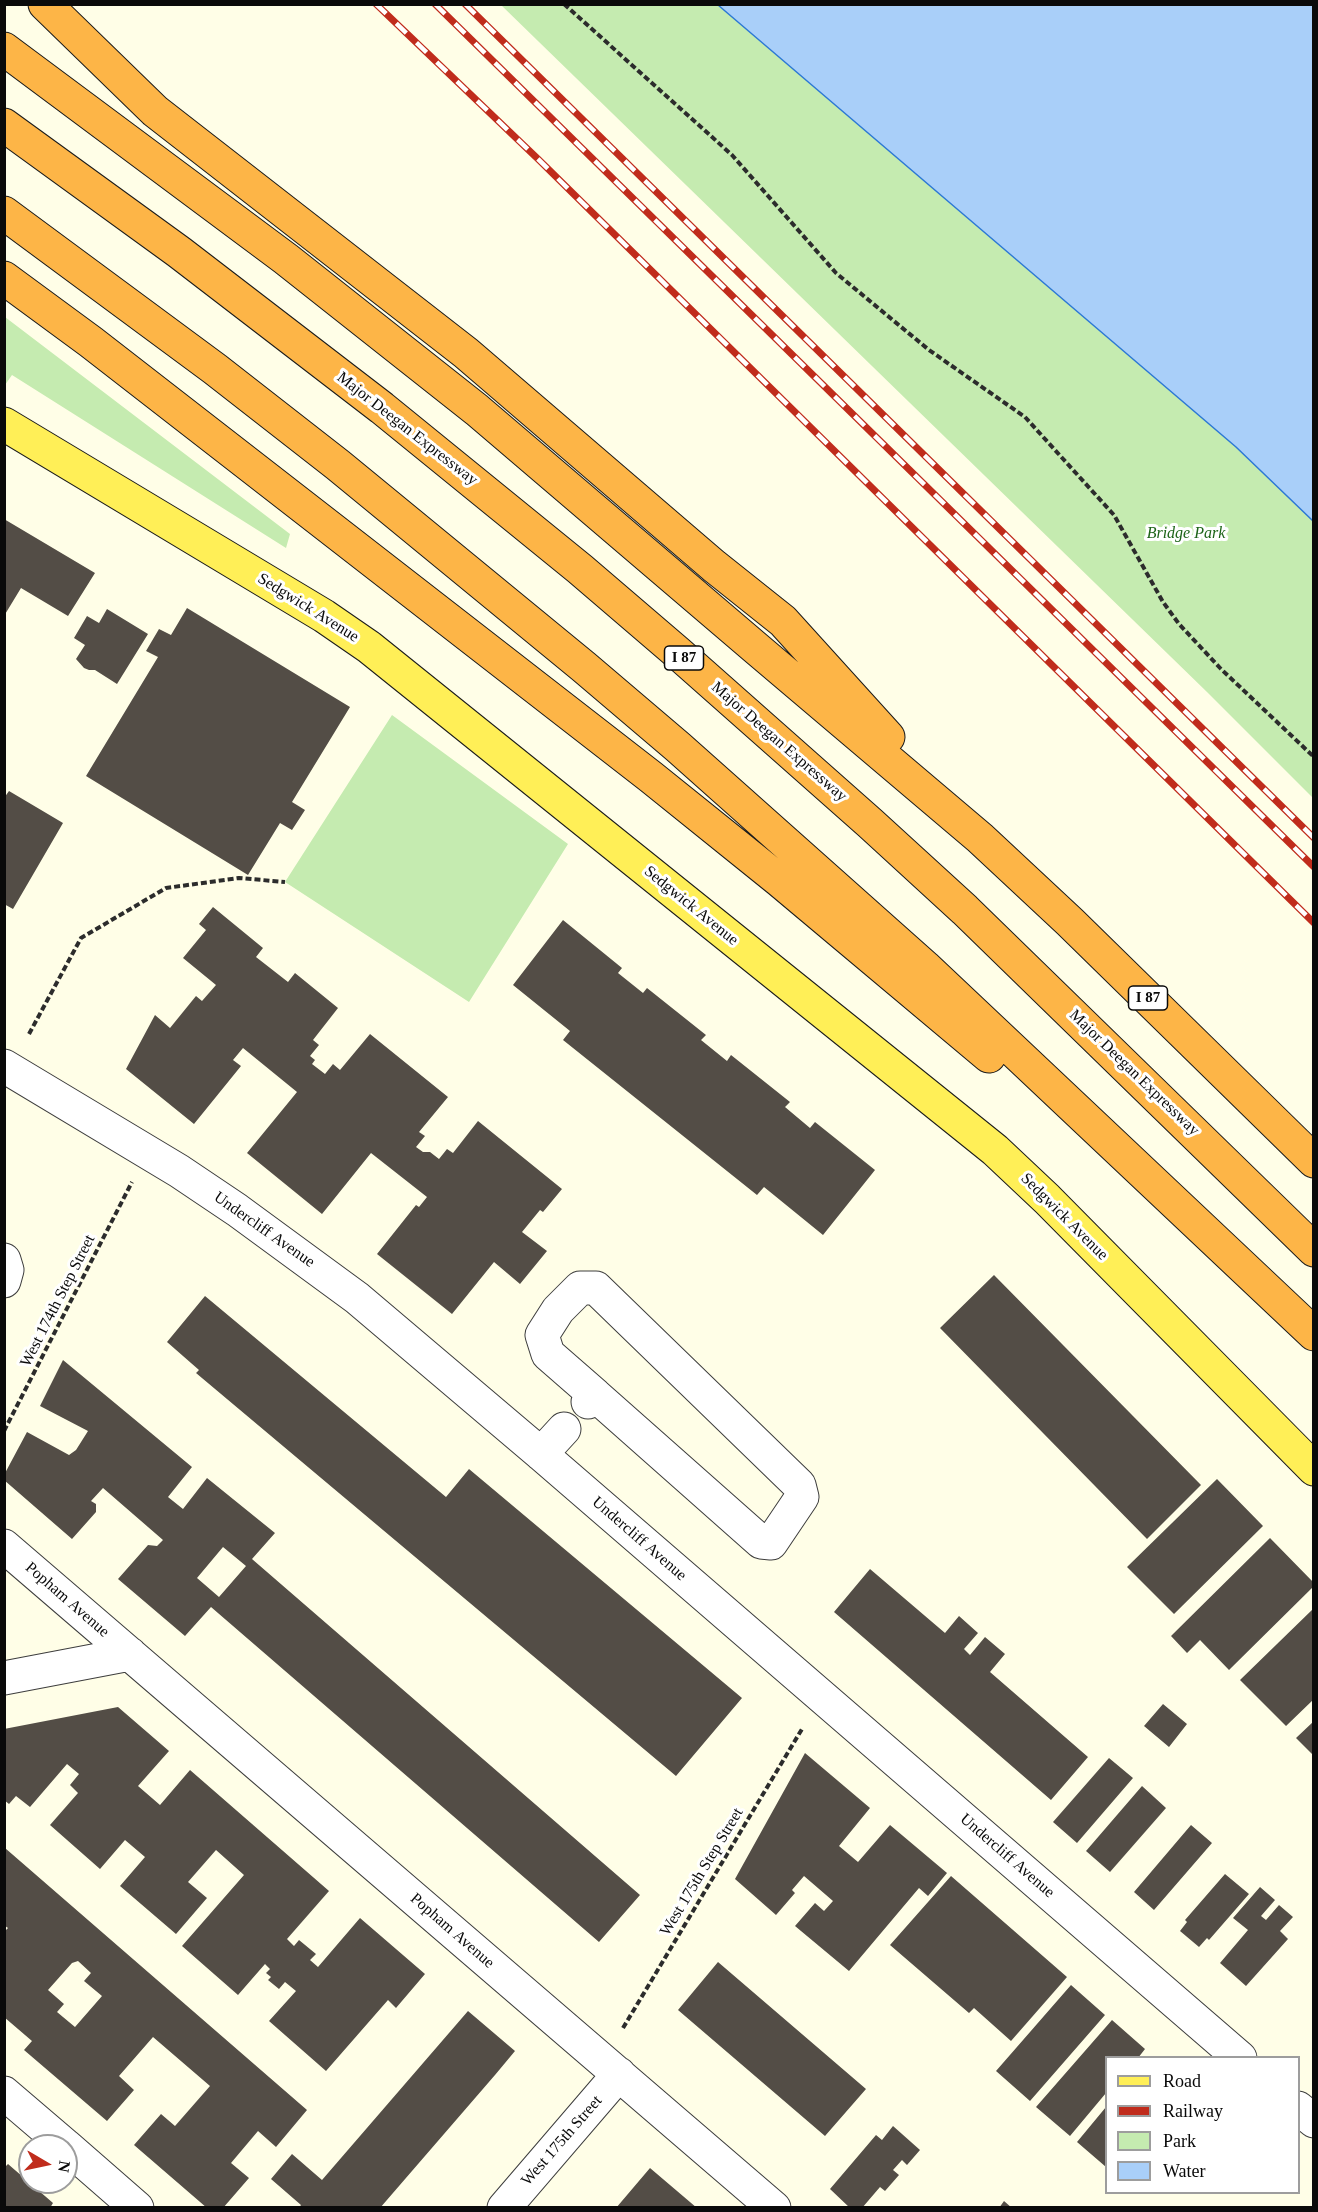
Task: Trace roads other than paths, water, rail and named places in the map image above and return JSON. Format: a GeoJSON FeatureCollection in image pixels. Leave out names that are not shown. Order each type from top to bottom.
{"type":"FeatureCollection","features":[{"type":"Feature","properties":{"kind":"highway"},"geometry":{"type":"LineString","coordinates":[[45,4],[155,111],[466,353],[714,566],[783,621],[980,838]]}},
{"type":"Feature","properties":{"kind":"highway","name":"I 87"},"geometry":{"type":"LineString","coordinates":[[4,49],[268,245],[477,410],[980,838],[1070,922],[1314,1161]]}},
{"type":"Feature","properties":{"kind":"highway","name":"Major Deegan Expressway"},"geometry":{"type":"LineString","coordinates":[[4,125],[179,252],[382,408],[563,555],[687,661],[853,807],[965,910],[1314,1250]]}},
{"type":"Feature","properties":{"kind":"highway"},"geometry":{"type":"LineString","coordinates":[[4,213],[215,369],[338,465],[627,704],[767,825],[925,967],[1314,1334]]}},
{"type":"Feature","properties":{"kind":"highway"},"geometry":{"type":"LineString","coordinates":[[4,278],[91,342],[651,777],[898,980],[1270,1293]]}},
{"type":"Feature","properties":{"kind":"main road","name":"Sedgwick Avenue"},"geometry":{"type":"LineString","coordinates":[[4,424],[324,616],[386,661],[995,1150],[1047,1199],[1314,1469]]}},
{"type":"Feature","properties":{"kind":"street","name":"Undercliff Avenue"},"geometry":{"type":"LineString","coordinates":[[4,1066],[161,1160],[285,1244],[357,1298],[1238,2056]]}},
{"type":"Feature","properties":{"kind":"street"},"geometry":{"type":"LineString","coordinates":[[4,1260],[7,1270],[4,1281]]}},
{"type":"Feature","properties":{"kind":"street"},"geometry":{"type":"LineString","coordinates":[[580,1288],[596,1288],[799,1485],[802,1497],[771,1543],[761,1542],[591,1398],[548,1354],[542,1335],[558,1310],[580,1288]]}},
{"type":"Feature","properties":{"kind":"street"},"geometry":{"type":"LineString","coordinates":[[541,1454],[564,1429]]}},
{"type":"Feature","properties":{"kind":"street","name":"Popham Avenue"},"geometry":{"type":"LineString","coordinates":[[4,1546],[774,2208]]}},
{"type":"Feature","properties":{"kind":"street","name":"Popham Avenue"},"geometry":{"type":"LineString","coordinates":[[4,1678],[130,1654]]}},
{"type":"Feature","properties":{"kind":"street","name":"West 175th Street"},"geometry":{"type":"LineString","coordinates":[[504,2208],[619,2074]]}},
{"type":"Feature","properties":{"kind":"street"},"geometry":{"type":"LineString","coordinates":[[4,2093],[52,2134]]}},
{"type":"Feature","properties":{"kind":"street"},"geometry":{"type":"LineString","coordinates":[[1300,2109],[1314,2121]]}},
{"type":"Feature","properties":{"kind":"street"},"geometry":{"type":"LineString","coordinates":[[78,2156],[137,2208]]}},
{"type":"Feature","properties":{"kind":"water"},"geometry":{"type":"Polygon","coordinates":[[[718,5],[1313,5],[1313,521],[1236,447],[718,5]]]}},
{"type":"Feature","properties":{"kind":"railway"},"geometry":{"type":"LineString","coordinates":[[376,4],[538,159],[1314,923]]}},
{"type":"Feature","properties":{"kind":"railway"},"geometry":{"type":"LineString","coordinates":[[435,4],[1314,867]]}},
{"type":"Feature","properties":{"kind":"railway"},"geometry":{"type":"LineString","coordinates":[[465,4],[1314,838]]}},
{"type":"Feature","properties":{"kind":"park label","name":"Bridge Park"},"geometry":{"type":"Point","coordinates":[1186,534]}}]}
